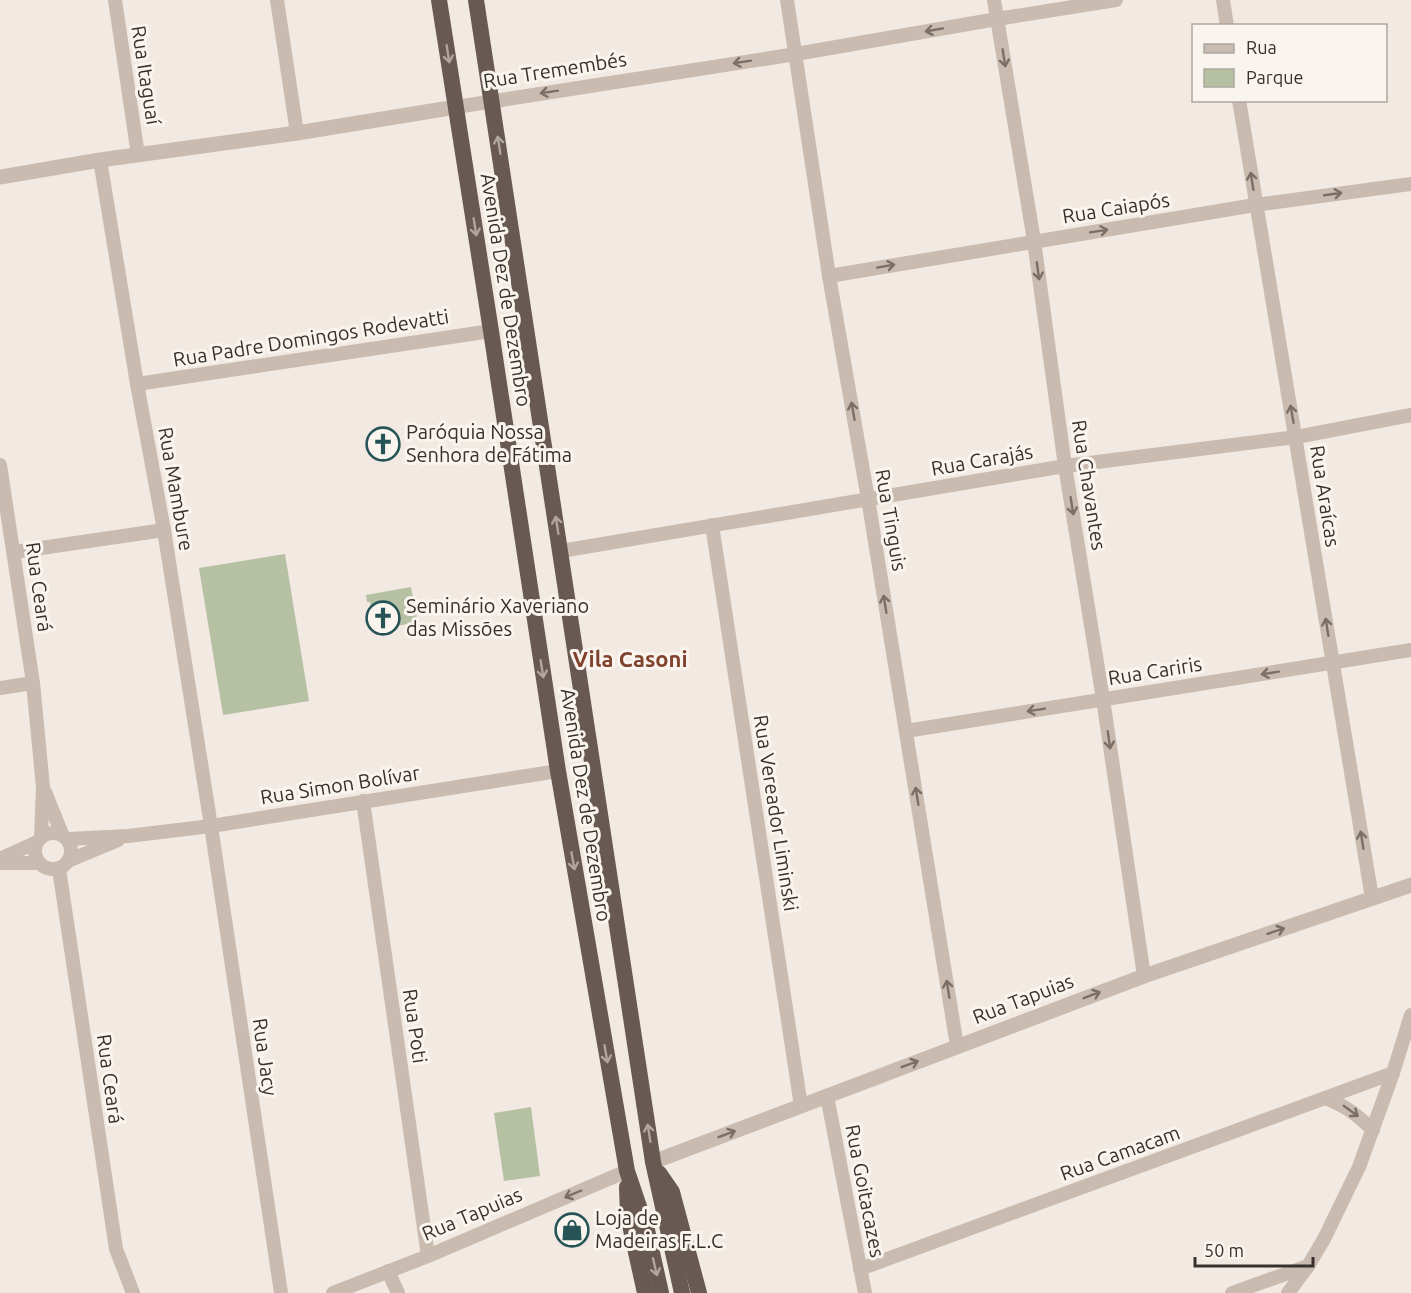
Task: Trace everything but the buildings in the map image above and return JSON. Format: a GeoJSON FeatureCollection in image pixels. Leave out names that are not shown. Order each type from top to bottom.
{"type":"FeatureCollection","features":[{"type":"Feature","properties":{"kind":"highway","name":"Avenida Dez de Dezembro"},"geometry":{"type":"LineString","coordinates":[[439,0],[558,771],[627,1171],[647,1230],[661,1293]]}},
{"type":"Feature","properties":{"kind":"highway","name":"Avenida Dez de Dezembro"},"geometry":{"type":"LineString","coordinates":[[476,0],[654,1164],[682,1293]]}},
{"type":"Feature","properties":{"kind":"highway"},"geometry":{"type":"LineString","coordinates":[[654,1164],[672,1192],[699,1293]]}},
{"type":"Feature","properties":{"kind":"highway"},"geometry":{"type":"LineString","coordinates":[[627,1171],[628,1216],[645,1293]]}},
{"type":"Feature","properties":{"kind":"street","name":"Rua Itaguaí"},"geometry":{"type":"LineString","coordinates":[[115,0],[138,155]]}},
{"type":"Feature","properties":{"kind":"street"},"geometry":{"type":"LineString","coordinates":[[277,0],[297,133]]}},
{"type":"Feature","properties":{"kind":"street","name":"Rua Tinguis"},"geometry":{"type":"LineString","coordinates":[[787,0],[828,276],[868,499],[957,1046]]}},
{"type":"Feature","properties":{"kind":"street","name":"Rua Chavantes"},"geometry":{"type":"LineString","coordinates":[[994,0],[1034,241],[1065,466],[1103,699],[1144,975]]}},
{"type":"Feature","properties":{"kind":"street","name":"Rua Tremembés"},"geometry":{"type":"LineString","coordinates":[[0,177],[100,160],[297,133],[796,54],[1116,0]]}},
{"type":"Feature","properties":{"kind":"street"},"geometry":{"type":"LineString","coordinates":[[1223,0],[1227,24]]}},
{"type":"Feature","properties":{"kind":"street","name":"Rua Araícas"},"geometry":{"type":"LineString","coordinates":[[1239,102],[1372,898]]}},
{"type":"Feature","properties":{"kind":"street","name":"Rua Mambure"},"geometry":{"type":"LineString","coordinates":[[100,160],[136,384],[164,530],[211,826]]}},
{"type":"Feature","properties":{"kind":"street","name":"Rua Caiapós"},"geometry":{"type":"LineString","coordinates":[[828,276],[1256,205],[1411,184]]}},
{"type":"Feature","properties":{"kind":"street","name":"Rua Padre Domingos Rodevatti"},"geometry":{"type":"LineString","coordinates":[[136,384],[491,331]]}},
{"type":"Feature","properties":{"kind":"street","name":"Rua Carajás"},"geometry":{"type":"LineString","coordinates":[[561,551],[1065,466],[1296,436],[1411,415]]}},
{"type":"Feature","properties":{"kind":"street","name":"Rua Ceará"},"geometry":{"type":"LineString","coordinates":[[0,465],[4,517],[14,552],[33,683],[43,787],[39,839]]}},
{"type":"Feature","properties":{"kind":"street","name":"Rua Vereador Liminski"},"geometry":{"type":"LineString","coordinates":[[712,525],[801,1106]]}},
{"type":"Feature","properties":{"kind":"street"},"geometry":{"type":"LineString","coordinates":[[14,552],[164,530]]}},
{"type":"Feature","properties":{"kind":"street","name":"Rua Cariris"},"geometry":{"type":"LineString","coordinates":[[906,731],[1411,650]]}},
{"type":"Feature","properties":{"kind":"street"},"geometry":{"type":"LineString","coordinates":[[0,688],[33,683]]}},
{"type":"Feature","properties":{"kind":"street","name":"Rua Simon Bolívar"},"geometry":{"type":"LineString","coordinates":[[65,837],[128,836],[211,826],[558,771]]}},
{"type":"Feature","properties":{"kind":"street","name":"Rua Ceará"},"geometry":{"type":"LineString","coordinates":[[43,787],[65,837]]}},
{"type":"Feature","properties":{"kind":"street","name":"Rua Poti"},"geometry":{"type":"LineString","coordinates":[[363,801],[428,1256]]}},
{"type":"Feature","properties":{"kind":"street","name":"Rua Jacy"},"geometry":{"type":"LineString","coordinates":[[211,826],[281,1293]]}},
{"type":"Feature","properties":{"kind":"street"},"geometry":{"type":"LineString","coordinates":[[55,832],[65,837],[71,845],[72,853],[64,864],[52,869],[39,863],[0,861],[48,833],[55,832]]}},
{"type":"Feature","properties":{"kind":"street","name":"Rua Simon Bolívar"},"geometry":{"type":"LineString","coordinates":[[64,864],[128,836]]}},
{"type":"Feature","properties":{"kind":"street"},"geometry":{"type":"LineString","coordinates":[[39,839],[35,849],[39,863]]}},
{"type":"Feature","properties":{"kind":"street","name":"Rua Ceará"},"geometry":{"type":"LineString","coordinates":[[64,864],[116,1249],[133,1293]]}},
{"type":"Feature","properties":{"kind":"street","name":"Rua Tapuias"},"geometry":{"type":"LineString","coordinates":[[654,1164],[1144,975],[1411,885]]}},
{"type":"Feature","properties":{"kind":"street"},"geometry":{"type":"LineString","coordinates":[[1388,893],[1411,894]]}},
{"type":"Feature","properties":{"kind":"street"},"geometry":{"type":"LineString","coordinates":[[1288,1293],[1308,1266],[1329,1230],[1355,1176],[1373,1131],[1411,1014]]}},
{"type":"Feature","properties":{"kind":"street","name":"Rua Camacam"},"geometry":{"type":"LineString","coordinates":[[860,1269],[1393,1073]]}},
{"type":"Feature","properties":{"kind":"street","name":"Rua Goitacazes"},"geometry":{"type":"LineString","coordinates":[[827,1096],[865,1293]]}},
{"type":"Feature","properties":{"kind":"street"},"geometry":{"type":"LineString","coordinates":[[1325,1098],[1352,1110],[1373,1131]]}},
{"type":"Feature","properties":{"kind":"street","name":"Rua Tapuias"},"geometry":{"type":"LineString","coordinates":[[333,1293],[428,1256],[627,1171]]}},
{"type":"Feature","properties":{"kind":"street"},"geometry":{"type":"LineString","coordinates":[[1232,1293],[1308,1266]]}},
{"type":"Feature","properties":{"kind":"street"},"geometry":{"type":"LineString","coordinates":[[388,1271],[398,1293]]}},
{"type":"Feature","properties":{"kind":"green space"},"geometry":{"type":"Polygon","coordinates":[[[285,554],[309,701],[223,715],[199,568],[285,554]]]}},
{"type":"Feature","properties":{"kind":"green space"},"geometry":{"type":"Polygon","coordinates":[[[411,587],[418,622],[371,631],[370,622],[374,621],[366,595],[411,587]]]}},
{"type":"Feature","properties":{"kind":"green space"},"geometry":{"type":"Polygon","coordinates":[[[531,1107],[540,1176],[504,1181],[494,1113],[531,1107]]]}},
{"type":"Feature","properties":{"kind":"place","name":"Paróquia Nossa Senhora de Fátima"},"geometry":{"type":"Point","coordinates":[383,444]}},
{"type":"Feature","properties":{"kind":"place","name":"Seminário Xaveriano das Missões"},"geometry":{"type":"Point","coordinates":[383,618]}},
{"type":"Feature","properties":{"kind":"place","name":"Loja de Madeiras F.L.C"},"geometry":{"type":"Point","coordinates":[572,1230]}},
{"type":"Feature","properties":{"kind":"district","name":"Vila Casoni"},"geometry":{"type":"Point","coordinates":[630,659]}}]}
